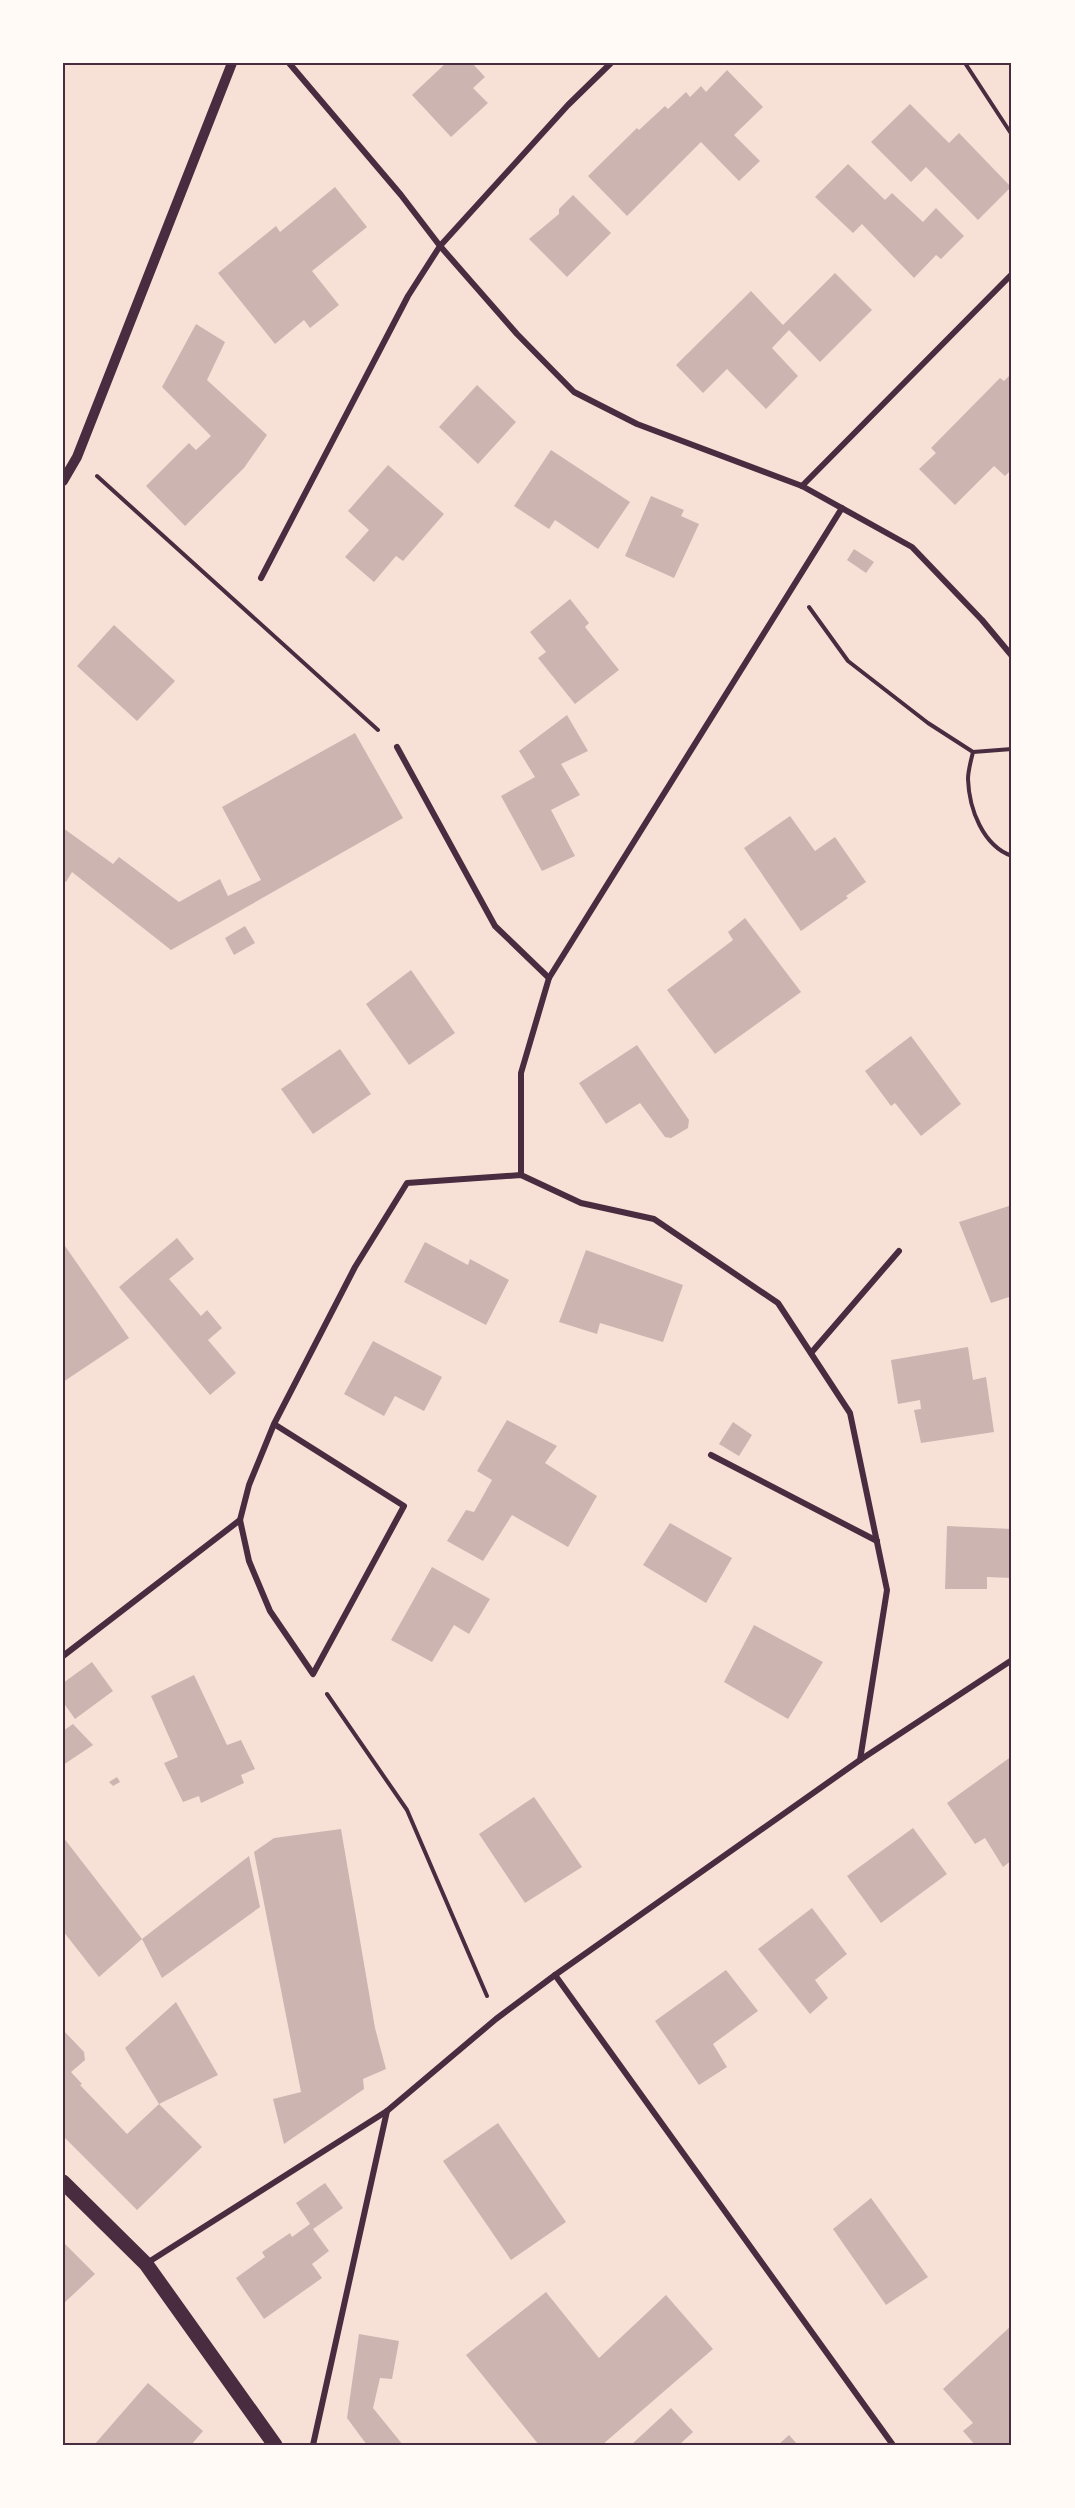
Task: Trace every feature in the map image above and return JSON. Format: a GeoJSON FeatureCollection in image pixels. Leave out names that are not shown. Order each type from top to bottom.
{"type":"FeatureCollection","features":[{"type":"Feature","properties":{"kind":"main road"},"geometry":{"type":"LineString","coordinates":[[63,2182],[146,2264],[275,2445]]}},
{"type":"Feature","properties":{"kind":"street"},"geometry":{"type":"LineString","coordinates":[[63,481],[77,457],[232,63]]}},
{"type":"Feature","properties":{"kind":"street"},"geometry":{"type":"LineString","coordinates":[[289,63],[401,195],[440,246],[517,334],[574,392],[637,424],[802,486],[912,547],[982,620],[1012,656]]}},
{"type":"Feature","properties":{"kind":"street"},"geometry":{"type":"LineString","coordinates":[[261,578],[408,296],[440,246],[568,105],[611,63]]}},
{"type":"Feature","properties":{"kind":"street"},"geometry":{"type":"LineString","coordinates":[[802,486],[1012,274]]}},
{"type":"Feature","properties":{"kind":"street"},"geometry":{"type":"LineString","coordinates":[[521,1175],[521,1073],[549,978],[842,508]]}},
{"type":"Feature","properties":{"kind":"street"},"geometry":{"type":"LineString","coordinates":[[397,747],[495,926],[549,978]]}},
{"type":"Feature","properties":{"kind":"street"},"geometry":{"type":"LineString","coordinates":[[274,1424],[404,1506],[313,1674],[270,1611],[249,1561],[240,1520],[249,1485],[274,1424],[355,1267],[407,1183],[521,1175],[581,1203],[654,1219],[778,1303],[850,1413],[887,1590],[860,1760]]}},
{"type":"Feature","properties":{"kind":"street"},"geometry":{"type":"LineString","coordinates":[[811,1353],[899,1251]]}},
{"type":"Feature","properties":{"kind":"street"},"geometry":{"type":"LineString","coordinates":[[711,1455],[877,1541]]}},
{"type":"Feature","properties":{"kind":"street"},"geometry":{"type":"LineString","coordinates":[[63,1656],[240,1520]]}},
{"type":"Feature","properties":{"kind":"street"},"geometry":{"type":"LineString","coordinates":[[146,2264],[387,2111],[496,2019],[555,1975],[860,1760],[1012,1660]]}},
{"type":"Feature","properties":{"kind":"street"},"geometry":{"type":"LineString","coordinates":[[555,1975],[893,2445]]}},
{"type":"Feature","properties":{"kind":"street"},"geometry":{"type":"LineString","coordinates":[[314,2445],[387,2111]]}},
{"type":"Feature","properties":{"kind":"path"},"geometry":{"type":"LineString","coordinates":[[965,63],[1012,135]]}},
{"type":"Feature","properties":{"kind":"path"},"geometry":{"type":"LineString","coordinates":[[77,457],[397,747]]}},
{"type":"Feature","properties":{"kind":"path"},"geometry":{"type":"LineString","coordinates":[[807,564],[809,609],[848,661],[928,723],[973,752],[1012,749]]}},
{"type":"Feature","properties":{"kind":"path"},"geometry":{"type":"LineString","coordinates":[[973,752],[968,779],[978,825],[1000,852],[1012,856]]}},
{"type":"Feature","properties":{"kind":"path"},"geometry":{"type":"LineString","coordinates":[[313,1674],[407,1810],[496,2019]]}},
{"type":"Feature","properties":{"kind":"building"},"geometry":{"type":"Polygon","coordinates":[[[446,63],[472,63],[485,77],[473,88],[488,103],[451,137],[412,95],[446,63]]]}},
{"type":"Feature","properties":{"kind":"building"},"geometry":{"type":"Polygon","coordinates":[[[727,70],[763,107],[734,135],[760,161],[739,181],[701,142],[627,216],[588,176],[637,128],[639,130],[665,106],[668,109],[686,92],[690,97],[701,86],[706,92],[727,70]]]}},
{"type":"Feature","properties":{"kind":"building"},"geometry":{"type":"Polygon","coordinates":[[[910,104],[949,143],[959,133],[1011,187],[978,220],[926,167],[911,182],[871,142],[910,104]]]}},
{"type":"Feature","properties":{"kind":"building"},"geometry":{"type":"Polygon","coordinates":[[[848,164],[885,200],[892,193],[923,222],[936,208],[964,236],[941,259],[936,255],[914,278],[862,224],[853,233],[815,197],[848,164]]]}},
{"type":"Feature","properties":{"kind":"building"},"geometry":{"type":"Polygon","coordinates":[[[335,187],[367,227],[312,271],[339,305],[310,328],[304,320],[275,344],[218,273],[276,226],[280,232],[335,187]]]}},
{"type":"Feature","properties":{"kind":"building"},"geometry":{"type":"Polygon","coordinates":[[[573,195],[611,233],[567,277],[529,239],[559,214],[559,209],[573,195]]]}},
{"type":"Feature","properties":{"kind":"building"},"geometry":{"type":"Polygon","coordinates":[[[835,273],[872,310],[820,362],[789,330],[772,348],[798,376],[766,409],[727,369],[703,393],[676,365],[751,291],[783,325],[835,273]]]}},
{"type":"Feature","properties":{"kind":"building"},"geometry":{"type":"Polygon","coordinates":[[[196,324],[225,342],[207,380],[267,435],[244,468],[185,526],[146,486],[189,443],[196,450],[211,436],[162,387],[196,324]]]}},
{"type":"Feature","properties":{"kind":"building"},"geometry":{"type":"Polygon","coordinates":[[[1012,373],[1012,443],[1009,446],[1012,449],[1012,469],[1005,476],[994,466],[955,505],[919,469],[936,453],[931,448],[1000,378],[1004,381],[1012,373]]]}},
{"type":"Feature","properties":{"kind":"building"},"geometry":{"type":"Polygon","coordinates":[[[477,385],[516,422],[478,464],[439,427],[477,385]]]}},
{"type":"Feature","properties":{"kind":"building"},"geometry":{"type":"Polygon","coordinates":[[[551,450],[630,502],[598,549],[555,520],[549,529],[514,506],[551,450]]]}},
{"type":"Feature","properties":{"kind":"building"},"geometry":{"type":"Polygon","coordinates":[[[388,465],[444,514],[403,561],[396,556],[374,582],[345,557],[369,530],[348,511],[388,465]]]}},
{"type":"Feature","properties":{"kind":"building"},"geometry":{"type":"Polygon","coordinates":[[[651,496],[684,510],[681,516],[699,524],[674,578],[625,556],[651,496]]]}},
{"type":"Feature","properties":{"kind":"building"},"geometry":{"type":"Polygon","coordinates":[[[854,549],[874,562],[866,573],[847,560],[854,549]]]}},
{"type":"Feature","properties":{"kind":"building"},"geometry":{"type":"Polygon","coordinates":[[[570,599],[589,623],[585,627],[619,670],[575,704],[538,658],[546,652],[530,632],[570,599]]]}},
{"type":"Feature","properties":{"kind":"building"},"geometry":{"type":"Polygon","coordinates":[[[114,625],[175,681],[137,721],[77,666],[114,625]]]}},
{"type":"Feature","properties":{"kind":"building"},"geometry":{"type":"Polygon","coordinates":[[[567,715],[588,751],[561,764],[580,795],[551,810],[575,856],[542,871],[501,796],[535,777],[519,751],[567,715]]]}},
{"type":"Feature","properties":{"kind":"building"},"geometry":{"type":"Polygon","coordinates":[[[355,733],[403,818],[171,950],[72,872],[66,882],[63,879],[63,828],[113,864],[119,857],[179,902],[220,879],[228,896],[261,880],[222,807],[355,733]]]}},
{"type":"Feature","properties":{"kind":"building"},"geometry":{"type":"Polygon","coordinates":[[[790,816],[815,851],[835,837],[866,882],[846,896],[848,898],[801,931],[744,848],[790,816]]]}},
{"type":"Feature","properties":{"kind":"building"},"geometry":{"type":"Polygon","coordinates":[[[745,918],[801,992],[715,1054],[667,990],[733,940],[728,932],[745,918]]]}},
{"type":"Feature","properties":{"kind":"building"},"geometry":{"type":"Polygon","coordinates":[[[245,926],[255,943],[234,955],[225,938],[245,926]]]}},
{"type":"Feature","properties":{"kind":"building"},"geometry":{"type":"Polygon","coordinates":[[[411,970],[455,1033],[409,1065],[366,1004],[411,970]]]}},
{"type":"Feature","properties":{"kind":"building"},"geometry":{"type":"Polygon","coordinates":[[[911,1036],[961,1104],[921,1136],[895,1103],[891,1106],[865,1071],[911,1036]]]}},
{"type":"Feature","properties":{"kind":"building"},"geometry":{"type":"Polygon","coordinates":[[[637,1045],[689,1120],[688,1128],[671,1138],[665,1137],[640,1103],[606,1124],[579,1083],[637,1045]]]}},
{"type":"Feature","properties":{"kind":"building"},"geometry":{"type":"Polygon","coordinates":[[[340,1049],[371,1094],[313,1134],[281,1089],[340,1049]]]}},
{"type":"Feature","properties":{"kind":"building"},"geometry":{"type":"Polygon","coordinates":[[[1012,1205],[1012,1296],[991,1303],[959,1222],[1012,1205]]]}},
{"type":"Feature","properties":{"kind":"building"},"geometry":{"type":"Polygon","coordinates":[[[177,1238],[194,1259],[169,1279],[201,1316],[207,1310],[222,1328],[208,1340],[236,1373],[210,1395],[119,1287],[177,1238]]]}},
{"type":"Feature","properties":{"kind":"building"},"geometry":{"type":"Polygon","coordinates":[[[425,1242],[468,1265],[470,1259],[509,1280],[486,1325],[404,1282],[425,1242]]]}},
{"type":"Feature","properties":{"kind":"building"},"geometry":{"type":"Polygon","coordinates":[[[65,1246],[129,1338],[63,1382],[63,1247],[65,1246]]]}},
{"type":"Feature","properties":{"kind":"building"},"geometry":{"type":"Polygon","coordinates":[[[586,1250],[683,1285],[663,1342],[600,1323],[597,1334],[559,1322],[586,1250]]]}},
{"type":"Feature","properties":{"kind":"building"},"geometry":{"type":"Polygon","coordinates":[[[373,1341],[442,1377],[424,1411],[395,1396],[384,1416],[344,1394],[373,1341]]]}},
{"type":"Feature","properties":{"kind":"building"},"geometry":{"type":"Polygon","coordinates":[[[968,1347],[973,1380],[986,1377],[994,1432],[921,1443],[914,1410],[921,1409],[920,1400],[898,1404],[891,1360],[968,1347]]]}},
{"type":"Feature","properties":{"kind":"building"},"geometry":{"type":"Polygon","coordinates":[[[507,1420],[557,1446],[545,1463],[597,1496],[568,1547],[512,1515],[483,1561],[447,1541],[466,1510],[474,1512],[492,1480],[477,1471],[507,1420]]]}},
{"type":"Feature","properties":{"kind":"building"},"geometry":{"type":"Polygon","coordinates":[[[733,1422],[752,1435],[739,1456],[719,1444],[733,1422]]]}},
{"type":"Feature","properties":{"kind":"building"},"geometry":{"type":"Polygon","coordinates":[[[670,1523],[732,1558],[706,1603],[643,1565],[670,1523]]]}},
{"type":"Feature","properties":{"kind":"building"},"geometry":{"type":"Polygon","coordinates":[[[947,1526],[1012,1529],[1012,1578],[987,1577],[987,1589],[945,1589],[947,1526]]]}},
{"type":"Feature","properties":{"kind":"building"},"geometry":{"type":"Polygon","coordinates":[[[432,1567],[490,1599],[469,1634],[454,1625],[432,1662],[391,1640],[432,1567]]]}},
{"type":"Feature","properties":{"kind":"building"},"geometry":{"type":"Polygon","coordinates":[[[754,1625],[823,1662],[788,1719],[724,1682],[754,1625]]]}},
{"type":"Feature","properties":{"kind":"building"},"geometry":{"type":"Polygon","coordinates":[[[92,1662],[113,1691],[75,1719],[63,1702],[63,1683],[92,1662]]]}},
{"type":"Feature","properties":{"kind":"building"},"geometry":{"type":"Polygon","coordinates":[[[194,1675],[227,1745],[241,1740],[255,1769],[241,1775],[244,1783],[201,1803],[199,1796],[183,1802],[164,1763],[178,1757],[151,1696],[194,1675]]]}},
{"type":"Feature","properties":{"kind":"building"},"geometry":{"type":"Polygon","coordinates":[[[73,1724],[93,1745],[63,1765],[63,1731],[73,1724]]]}},
{"type":"Feature","properties":{"kind":"building"},"geometry":{"type":"Polygon","coordinates":[[[1012,1756],[1012,1860],[1003,1867],[985,1838],[975,1844],[947,1803],[1012,1756]]]}},
{"type":"Feature","properties":{"kind":"building"},"geometry":{"type":"Polygon","coordinates":[[[117,1777],[120,1782],[113,1786],[109,1782],[117,1777]]]}},
{"type":"Feature","properties":{"kind":"building"},"geometry":{"type":"Polygon","coordinates":[[[534,1797],[582,1867],[525,1903],[479,1834],[534,1797]]]}},
{"type":"Feature","properties":{"kind":"building"},"geometry":{"type":"Polygon","coordinates":[[[913,1828],[947,1874],[881,1923],[847,1876],[913,1828]]]}},
{"type":"Feature","properties":{"kind":"building"},"geometry":{"type":"Polygon","coordinates":[[[341,1829],[375,2028],[386,2069],[363,2079],[364,2089],[284,2144],[273,2099],[301,2092],[254,1852],[274,1838],[341,1829]]]}},
{"type":"Feature","properties":{"kind":"building"},"geometry":{"type":"Polygon","coordinates":[[[63,1837],[142,1939],[99,1977],[63,1931],[63,1837]]]}},
{"type":"Feature","properties":{"kind":"building"},"geometry":{"type":"Polygon","coordinates":[[[249,1856],[260,1907],[162,1978],[142,1939],[249,1856]]]}},
{"type":"Feature","properties":{"kind":"building"},"geometry":{"type":"Polygon","coordinates":[[[812,1908],[847,1954],[815,1980],[828,1998],[810,2014],[758,1949],[812,1908]]]}},
{"type":"Feature","properties":{"kind":"building"},"geometry":{"type":"Polygon","coordinates":[[[726,1970],[758,2011],[713,2044],[727,2067],[699,2085],[655,2021],[726,1970]]]}},
{"type":"Feature","properties":{"kind":"building"},"geometry":{"type":"Polygon","coordinates":[[[176,2002],[218,2075],[159,2104],[125,2048],[176,2002]]]}},
{"type":"Feature","properties":{"kind":"building"},"geometry":{"type":"Polygon","coordinates":[[[63,2030],[84,2052],[85,2060],[71,2072],[82,2084],[80,2085],[127,2134],[159,2104],[202,2147],[137,2210],[63,2136],[63,2030]]]}},
{"type":"Feature","properties":{"kind":"building"},"geometry":{"type":"Polygon","coordinates":[[[498,2123],[566,2222],[511,2260],[443,2161],[498,2123]]]}},
{"type":"Feature","properties":{"kind":"building"},"geometry":{"type":"Polygon","coordinates":[[[325,2183],[343,2208],[313,2229],[329,2251],[312,2264],[322,2278],[264,2319],[236,2278],[265,2257],[262,2252],[290,2233],[292,2237],[310,2224],[296,2203],[325,2183]]]}},
{"type":"Feature","properties":{"kind":"building"},"geometry":{"type":"Polygon","coordinates":[[[871,2198],[928,2277],[886,2305],[833,2229],[871,2198]]]}},
{"type":"Feature","properties":{"kind":"building"},"geometry":{"type":"Polygon","coordinates":[[[63,2242],[95,2274],[63,2304],[63,2242]]]}},
{"type":"Feature","properties":{"kind":"building"},"geometry":{"type":"Polygon","coordinates":[[[546,2292],[599,2358],[666,2295],[713,2349],[602,2445],[539,2445],[466,2355],[546,2292]]]}},
{"type":"Feature","properties":{"kind":"building"},"geometry":{"type":"Polygon","coordinates":[[[1012,2325],[1012,2445],[975,2445],[963,2431],[973,2423],[943,2389],[1012,2325]]]}},
{"type":"Feature","properties":{"kind":"building"},"geometry":{"type":"Polygon","coordinates":[[[359,2334],[399,2341],[392,2379],[380,2378],[373,2408],[403,2445],[367,2445],[347,2418],[359,2334]]]}},
{"type":"Feature","properties":{"kind":"building"},"geometry":{"type":"Polygon","coordinates":[[[148,2383],[203,2431],[191,2445],[94,2445],[148,2383]]]}},
{"type":"Feature","properties":{"kind":"building"},"geometry":{"type":"Polygon","coordinates":[[[671,2408],[693,2432],[679,2445],[631,2445],[671,2408]]]}},
{"type":"Feature","properties":{"kind":"building"},"geometry":{"type":"Polygon","coordinates":[[[789,2435],[798,2445],[778,2445],[789,2435]]]}}]}
